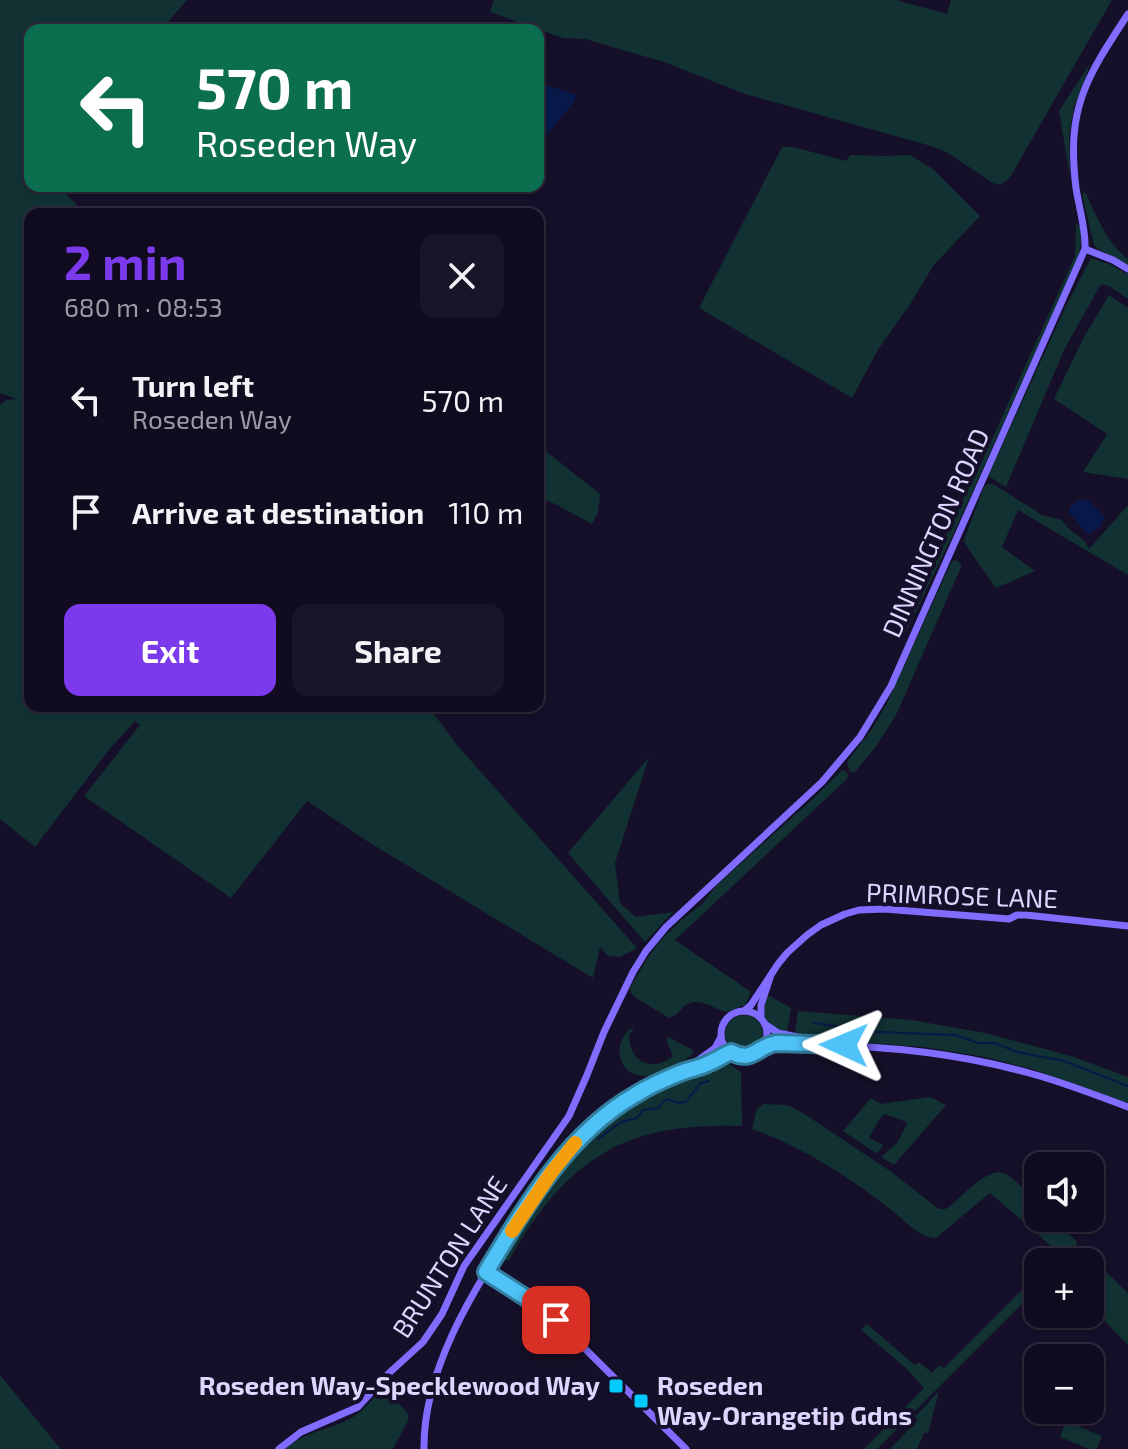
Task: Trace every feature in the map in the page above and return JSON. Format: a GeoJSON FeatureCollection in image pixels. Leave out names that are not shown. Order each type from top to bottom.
{"type":"FeatureCollection","features":[{"type":"Feature","properties":{"kind":"street"},"geometry":{"type":"LineString","coordinates":[[1128,14],[1095,66],[1080,101],[1073,144],[1085,249],[1128,269]]}},
{"type":"Feature","properties":{"kind":"street","name":"DINNINGTON ROAD"},"geometry":{"type":"LineString","coordinates":[[622,993],[646,951],[666,927],[822,782],[845,757],[874,715],[891,686],[937,586],[1085,249]]}},
{"type":"Feature","properties":{"kind":"street","name":"PRIMROSE LANE"},"geometry":{"type":"LineString","coordinates":[[744,1011],[783,958],[807,935],[830,920],[859,910],[1009,919],[1026,915],[1128,926]]}},
{"type":"Feature","properties":{"kind":"street","name":"PRIMROSE LANE"},"geometry":{"type":"LineString","coordinates":[[763,1021],[761,1008],[771,976]]}},
{"type":"Feature","properties":{"kind":"street","name":"BRUNTON LANE"},"geometry":{"type":"LineString","coordinates":[[279,1449],[301,1432],[358,1407],[423,1342],[442,1314],[464,1266],[569,1116],[622,993]]}},
{"type":"Feature","properties":{"kind":"street"},"geometry":{"type":"LineString","coordinates":[[763,1021],[767,1036],[756,1054],[739,1056],[724,1044],[723,1027],[728,1018],[744,1011],[753,1013],[763,1021],[778,1033],[844,1045]]}},
{"type":"Feature","properties":{"kind":"street"},"geometry":{"type":"LineString","coordinates":[[682,1072],[715,1048],[722,1035]]}},
{"type":"Feature","properties":{"kind":"street"},"geometry":{"type":"LineString","coordinates":[[762,1048],[776,1043],[844,1045],[976,1061],[1027,1072],[1128,1107]]}},
{"type":"Feature","properties":{"kind":"street"},"geometry":{"type":"LineString","coordinates":[[424,1449],[429,1404],[436,1377],[463,1314],[529,1203],[576,1143],[628,1099],[731,1052]]}},
{"type":"Feature","properties":{"kind":"street"},"geometry":{"type":"LineString","coordinates":[[486,1272],[545,1310],[686,1449]]}},
{"type":"Feature","properties":{"kind":"green space"},"geometry":{"type":"Polygon","coordinates":[[[0,0],[187,0],[166,24],[24,24],[24,192],[64,192],[80,208],[24,208],[24,712],[432,712],[457,745],[637,948],[620,957],[608,956],[600,947],[593,978],[367,841],[307,801],[231,898],[84,796],[140,725],[135,721],[108,751],[35,847],[0,819],[0,405],[6,400],[17,399],[0,393],[0,0]]]}},
{"type":"Feature","properties":{"kind":"green space"},"geometry":{"type":"Polygon","coordinates":[[[494,0],[896,0],[947,14],[951,0],[1112,0],[1009,179],[1000,185],[931,146],[745,94],[664,62],[585,39],[563,38],[544,31],[544,24],[524,24],[490,12],[494,0]]]}},
{"type":"Feature","properties":{"kind":"green space"},"geometry":{"type":"Polygon","coordinates":[[[1091,62],[1074,107],[1069,135],[1070,177],[1059,111],[1091,62]]]}},
{"type":"Feature","properties":{"kind":"green space"},"geometry":{"type":"Polygon","coordinates":[[[782,147],[846,161],[850,155],[910,155],[933,169],[980,216],[933,266],[879,348],[852,398],[699,308],[782,147]]]}},
{"type":"Feature","properties":{"kind":"green space"},"geometry":{"type":"Polygon","coordinates":[[[1085,192],[1108,237],[1128,259],[1128,265],[1094,245],[1082,194],[1085,192]]]}},
{"type":"Feature","properties":{"kind":"green space"},"geometry":{"type":"Polygon","coordinates":[[[1076,224],[1080,226],[1081,234],[1078,257],[899,647],[951,522],[1075,256],[1076,224]]]}},
{"type":"Feature","properties":{"kind":"green space"},"geometry":{"type":"Polygon","coordinates":[[[1091,258],[1128,274],[1128,299],[1101,284],[1064,350],[1006,487],[988,476],[1091,258]]]}},
{"type":"Feature","properties":{"kind":"green space"},"geometry":{"type":"Polygon","coordinates":[[[1109,295],[1128,308],[1128,479],[1083,472],[1107,434],[1054,399],[1084,337],[1109,295]]]}},
{"type":"Feature","properties":{"kind":"green space"},"geometry":{"type":"Polygon","coordinates":[[[544,450],[600,494],[598,513],[592,524],[544,499],[544,450]]]}},
{"type":"Feature","properties":{"kind":"green space"},"geometry":{"type":"Polygon","coordinates":[[[993,484],[1042,515],[1062,520],[1085,541],[1089,549],[1128,505],[1128,575],[1018,510],[1002,547],[1035,571],[996,588],[964,540],[984,487],[993,484]]]}},
{"type":"Feature","properties":{"kind":"green space"},"geometry":{"type":"Polygon","coordinates":[[[954,560],[961,563],[961,567],[896,715],[877,745],[855,772],[850,772],[847,762],[887,703],[954,560]]]}},
{"type":"Feature","properties":{"kind":"green space"},"geometry":{"type":"Polygon","coordinates":[[[649,757],[615,863],[620,903],[636,917],[673,912],[645,942],[568,853],[649,757]]]}},
{"type":"Feature","properties":{"kind":"green space"},"geometry":{"type":"Polygon","coordinates":[[[844,770],[848,774],[847,779],[675,940],[751,992],[745,1005],[727,1012],[696,1002],[686,1005],[669,1018],[636,998],[630,988],[659,942],[844,770]]]}},
{"type":"Feature","properties":{"kind":"green space"},"geometry":{"type":"Polygon","coordinates":[[[768,995],[791,1008],[787,1032],[773,1027],[766,1020],[764,1009],[768,995]]]}},
{"type":"Feature","properties":{"kind":"green space"},"geometry":{"type":"Polygon","coordinates":[[[798,1011],[911,1020],[985,1033],[1071,1056],[1128,1077],[1128,1103],[1032,1069],[985,1057],[795,1033],[798,1011]]]}},
{"type":"Feature","properties":{"kind":"green space"},"geometry":{"type":"Polygon","coordinates":[[[744,1015],[757,1021],[763,1034],[757,1047],[744,1053],[731,1047],[725,1034],[731,1021],[744,1015]]]}},
{"type":"Feature","properties":{"kind":"green space"},"geometry":{"type":"Polygon","coordinates":[[[630,1029],[634,1029],[629,1035],[633,1052],[643,1062],[657,1064],[673,1056],[668,1037],[694,1053],[673,1068],[639,1076],[625,1067],[621,1060],[620,1044],[630,1029]]]}},
{"type":"Feature","properties":{"kind":"green space"},"geometry":{"type":"Polygon","coordinates":[[[725,1061],[741,1072],[742,1126],[710,1126],[653,1134],[603,1153],[559,1190],[534,1220],[508,1261],[505,1259],[561,1172],[595,1134],[635,1102],[725,1061]]]}},
{"type":"Feature","properties":{"kind":"green space"},"geometry":{"type":"Polygon","coordinates":[[[930,1097],[946,1105],[894,1165],[881,1157],[897,1143],[906,1122],[885,1114],[880,1118],[869,1138],[883,1145],[876,1153],[843,1131],[871,1098],[881,1104],[930,1097]]]}},
{"type":"Feature","properties":{"kind":"green space"},"geometry":{"type":"Polygon","coordinates":[[[788,1105],[806,1115],[890,1171],[939,1209],[949,1207],[982,1178],[1003,1173],[1024,1190],[1024,1222],[990,1193],[936,1238],[925,1236],[827,1165],[791,1145],[752,1129],[757,1108],[788,1105]]]}},
{"type":"Feature","properties":{"kind":"green space"},"geometry":{"type":"Polygon","coordinates":[[[1067,1232],[1077,1242],[1076,1248],[1053,1248],[1036,1233],[1067,1232]]]}},
{"type":"Feature","properties":{"kind":"green space"},"geometry":{"type":"Polygon","coordinates":[[[1104,1270],[1128,1293],[1128,1345],[1104,1320],[1104,1270]]]}},
{"type":"Feature","properties":{"kind":"green space"},"geometry":{"type":"Polygon","coordinates":[[[1024,1288],[1024,1302],[877,1449],[864,1449],[924,1388],[908,1370],[861,1330],[867,1324],[915,1365],[919,1362],[932,1373],[939,1365],[944,1368],[1024,1288]]]}},
{"type":"Feature","properties":{"kind":"green space"},"geometry":{"type":"Polygon","coordinates":[[[0,1375],[59,1447],[61,1449],[0,1449],[0,1375]]]}},
{"type":"Feature","properties":{"kind":"green space"},"geometry":{"type":"Polygon","coordinates":[[[384,1385],[409,1415],[393,1449],[285,1449],[301,1438],[353,1417],[384,1385]]]}},
{"type":"Feature","properties":{"kind":"green space"},"geometry":{"type":"Polygon","coordinates":[[[939,1391],[928,1433],[924,1433],[917,1449],[890,1449],[918,1420],[915,1417],[939,1391]]]}},
{"type":"Feature","properties":{"kind":"green space"},"geometry":{"type":"Polygon","coordinates":[[[1065,1424],[1073,1424],[1102,1436],[1097,1449],[1089,1449],[1060,1437],[1065,1424]]]}},
{"type":"Feature","properties":{"kind":"water"},"geometry":{"type":"Polygon","coordinates":[[[544,84],[576,95],[574,102],[544,138],[544,84]]]}},
{"type":"Feature","properties":{"kind":"water"},"geometry":{"type":"Polygon","coordinates":[[[1087,499],[1105,517],[1100,527],[1088,535],[1069,512],[1077,501],[1087,499]]]}},
{"type":"Feature","properties":{"kind":"waterway"},"geometry":{"type":"LineString","coordinates":[[814,1023],[878,1032],[955,1035],[978,1043],[995,1043],[1017,1052],[1064,1061],[1128,1086]]}},
{"type":"Feature","properties":{"kind":"waterway"},"geometry":{"type":"LineString","coordinates":[[598,1139],[621,1122],[637,1118],[643,1110],[658,1108],[666,1099],[686,1102],[701,1083],[709,1081]]}},
{"type":"Feature","properties":{"kind":"slow traffic"},"geometry":{"type":"LineString","coordinates":[[512,1231],[529,1203],[575,1143]]}},
{"type":"Feature","properties":{"kind":"place","name":"Roseden Way-Specklewood Way"},"geometry":{"type":"Point","coordinates":[616,1386]}},
{"type":"Feature","properties":{"kind":"place","name":"Roseden Way-Orangetip Gdns"},"geometry":{"type":"Point","coordinates":[641,1401]}},
{"type":"Feature","properties":{"kind":"route"},"geometry":{"type":"LineString","coordinates":[[556,1320],[486,1272],[551,1173],[594,1125],[637,1094],[731,1052],[748,1056],[776,1043],[844,1045]]}}]}
